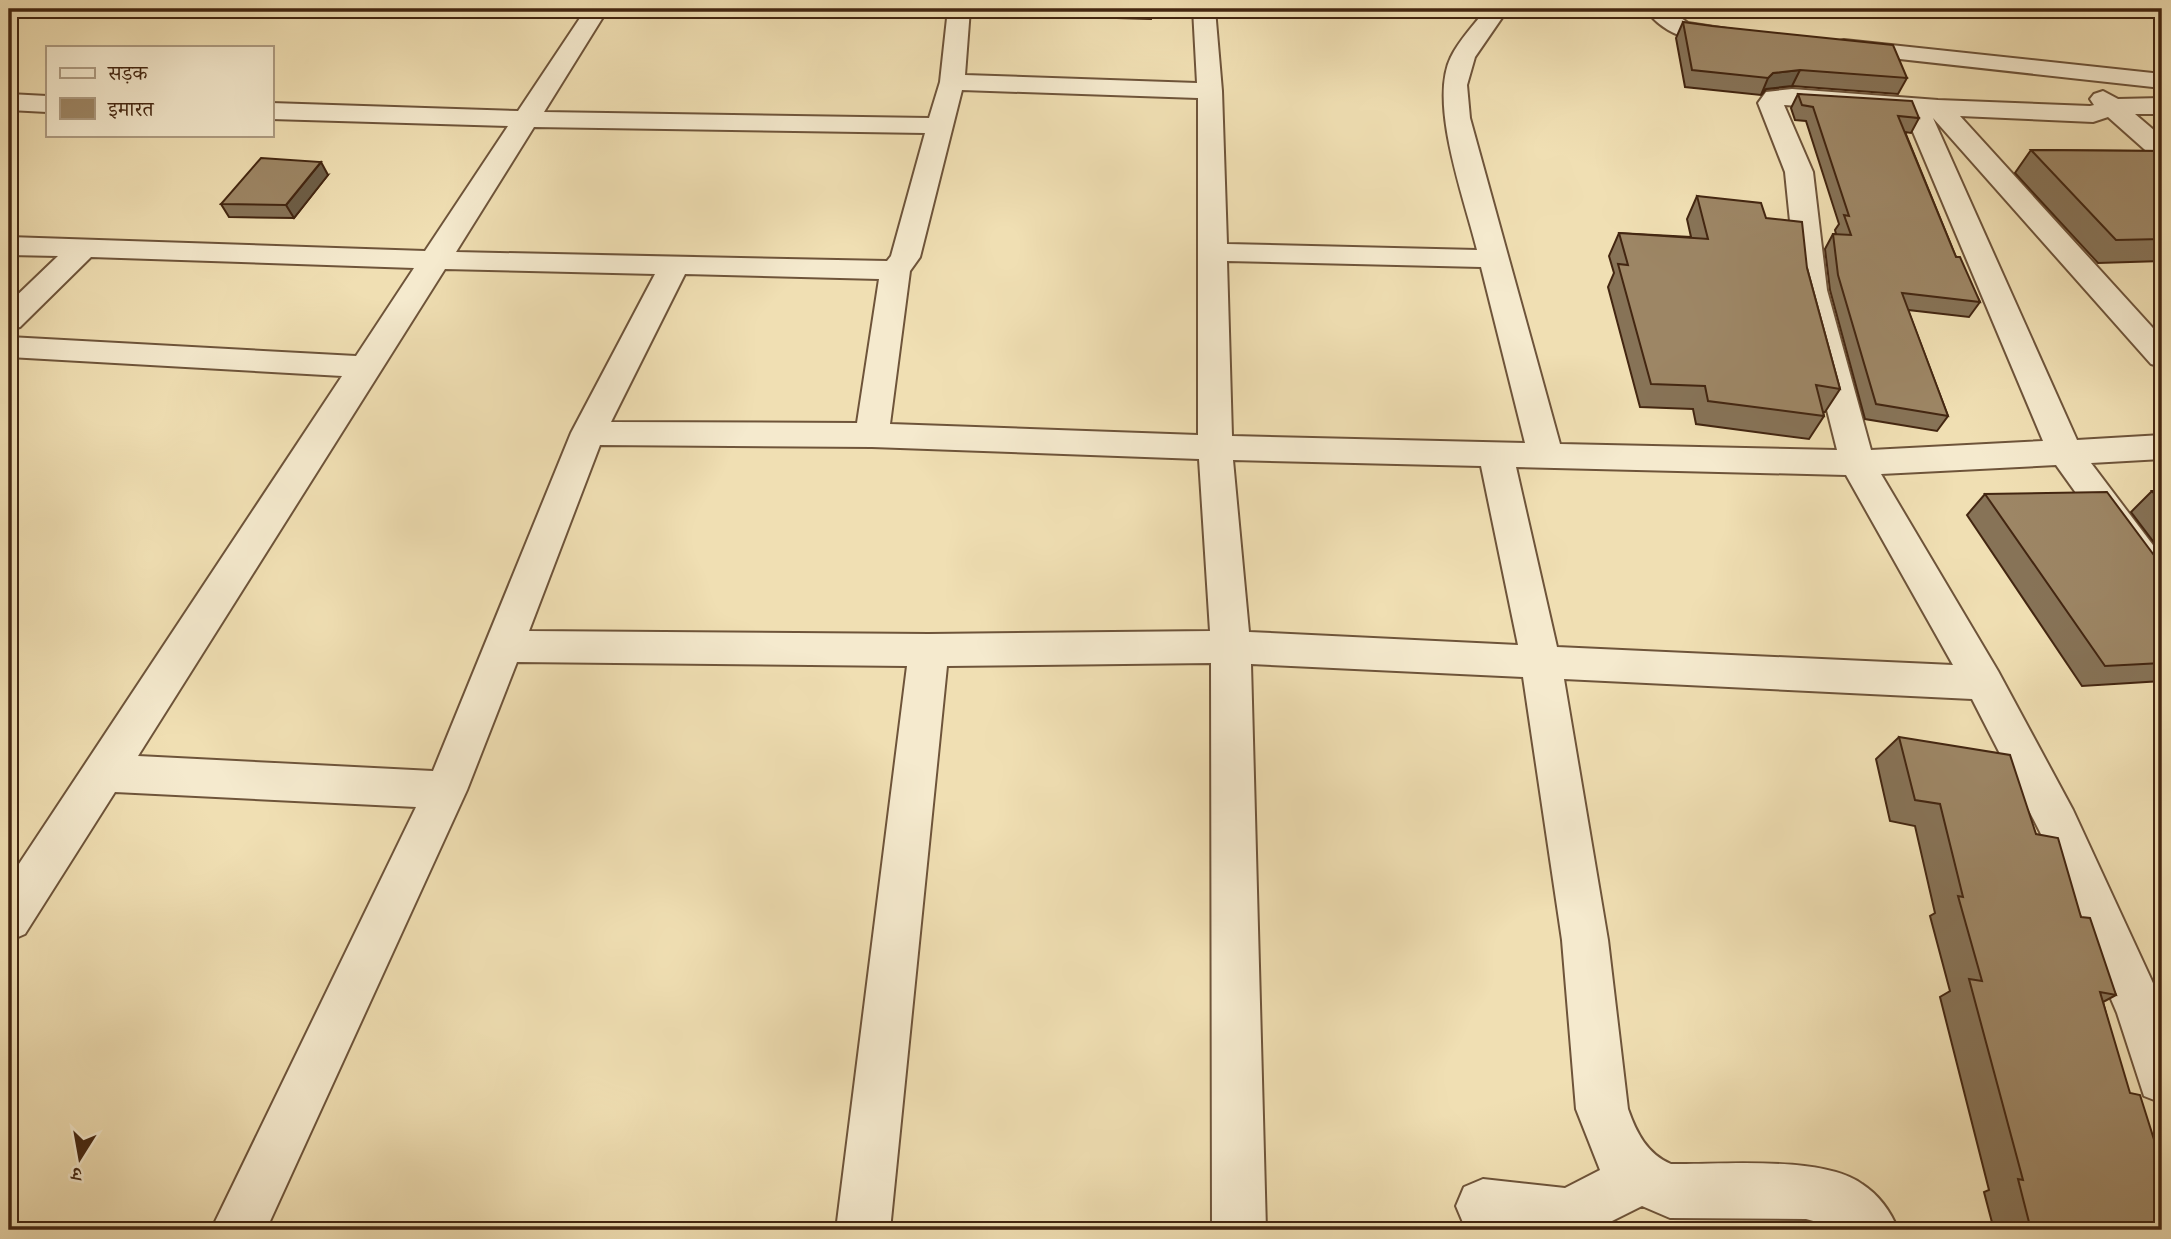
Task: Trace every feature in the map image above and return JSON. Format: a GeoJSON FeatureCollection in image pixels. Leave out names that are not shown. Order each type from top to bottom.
{"type":"FeatureCollection","features":[{"type":"Feature","properties":{"kind":"street"},"geometry":{"type":"LineString","coordinates":[[9,919],[597,9]]}},
{"type":"Feature","properties":{"kind":"street"},"geometry":{"type":"LineString","coordinates":[[873,435],[895,270],[905,257],[952,82],[958,9]]}},
{"type":"Feature","properties":{"kind":"street"},"geometry":{"type":"LineString","coordinates":[[1203,9],[1210,91],[1215,449],[1231,647],[1239,1230]]}},
{"type":"Feature","properties":{"kind":"street"},"geometry":{"type":"LineString","coordinates":[[1497,9],[1463,57],[1455,85],[1457,118],[1546,457]]}},
{"type":"Feature","properties":{"kind":"street"},"geometry":{"type":"LineString","coordinates":[[1657,9],[1666,22],[1683,29],[1760,39]]}},
{"type":"Feature","properties":{"kind":"street"},"geometry":{"type":"LineString","coordinates":[[1828,45],[2162,81]]}},
{"type":"Feature","properties":{"kind":"street"},"geometry":{"type":"LineString","coordinates":[[2070,69],[2162,151]]}},
{"type":"Feature","properties":{"kind":"street"},"geometry":{"type":"LineString","coordinates":[[952,82],[1210,91]]}},
{"type":"Feature","properties":{"kind":"street"},"geometry":{"type":"LineString","coordinates":[[2162,106],[2111,107],[2093,114],[1927,107],[1792,97],[1775,97],[1771,103],[1799,172],[1812,290],[1857,464],[1984,683],[2059,824],[2141,1011],[2162,1078]]}},
{"type":"Feature","properties":{"kind":"street"},"geometry":{"type":"LineString","coordinates":[[9,102],[46,104]]}},
{"type":"Feature","properties":{"kind":"street"},"geometry":{"type":"LineString","coordinates":[[1927,107],[2162,357]]}},
{"type":"Feature","properties":{"kind":"street"},"geometry":{"type":"LineString","coordinates":[[1927,107],[2064,452],[2162,585]]}},
{"type":"Feature","properties":{"kind":"street"},"geometry":{"type":"LineString","coordinates":[[273,111],[525,119],[941,126]]}},
{"type":"Feature","properties":{"kind":"street"},"geometry":{"type":"LineString","coordinates":[[9,246],[434,260],[895,270]]}},
{"type":"Feature","properties":{"kind":"street"},"geometry":{"type":"LineString","coordinates":[[9,320],[83,249]]}},
{"type":"Feature","properties":{"kind":"street"},"geometry":{"type":"LineString","coordinates":[[1212,252],[1494,259]]}},
{"type":"Feature","properties":{"kind":"street"},"geometry":{"type":"LineString","coordinates":[[238,1230],[446,790],[588,433],[675,264]]}},
{"type":"Feature","properties":{"kind":"street"},"geometry":{"type":"LineString","coordinates":[[9,347],[365,367]]}},
{"type":"Feature","properties":{"kind":"street"},"geometry":{"type":"LineString","coordinates":[[588,433],[873,435],[1215,449],[1857,464],[2162,447]]}},
{"type":"Feature","properties":{"kind":"street"},"geometry":{"type":"LineString","coordinates":[[1496,455],[1541,662],[1585,940],[1602,1109],[1616,1149],[1640,1178],[1670,1191],[1806,1192],[1843,1202],[1871,1230]]}},
{"type":"Feature","properties":{"kind":"street"},"geometry":{"type":"LineString","coordinates":[[502,646],[929,650],[1231,647],[1984,683]]}},
{"type":"Feature","properties":{"kind":"street"},"geometry":{"type":"LineString","coordinates":[[863,1230],[929,650]]}},
{"type":"Feature","properties":{"kind":"street"},"geometry":{"type":"LineString","coordinates":[[103,773],[446,790]]}},
{"type":"Feature","properties":{"kind":"street"},"geometry":{"type":"LineString","coordinates":[[1483,1206],[1568,1215],[1640,1178]]}},
{"type":"Feature","properties":{"kind":"building"},"geometry":{"type":"Polygon","coordinates":[[[1683,22],[1893,45],[1907,78],[1800,70],[1773,73],[1768,78],[1692,70],[1683,22]]]}},
{"type":"Feature","properties":{"kind":"building"},"geometry":{"type":"Polygon","coordinates":[[[1798,94],[1912,101],[1919,118],[1898,116],[1956,257],[1960,257],[1980,302],[1902,293],[1948,416],[1876,404],[1838,275],[1833,234],[1851,235],[1844,215],[1849,216],[1813,107],[1802,105],[1798,94]]]}},
{"type":"Feature","properties":{"kind":"building"},"geometry":{"type":"Polygon","coordinates":[[[2031,150],[2162,151],[2162,239],[2116,240],[2031,150]]]}},
{"type":"Feature","properties":{"kind":"building"},"geometry":{"type":"Polygon","coordinates":[[[261,158],[321,162],[286,205],[221,204],[261,158]]]}},
{"type":"Feature","properties":{"kind":"building"},"geometry":{"type":"Polygon","coordinates":[[[1697,196],[1761,203],[1766,218],[1802,222],[1807,268],[1840,389],[1816,385],[1824,416],[1708,401],[1705,386],[1651,384],[1618,264],[1628,265],[1619,233],[1708,239],[1697,196]]]}},
{"type":"Feature","properties":{"kind":"building"},"geometry":{"type":"Polygon","coordinates":[[[2152,491],[2162,491],[2162,503],[2152,491]]]}},
{"type":"Feature","properties":{"kind":"building"},"geometry":{"type":"Polygon","coordinates":[[[2107,492],[2162,566],[2162,663],[2105,666],[1985,494],[2107,492]]]}},
{"type":"Feature","properties":{"kind":"building"},"geometry":{"type":"Polygon","coordinates":[[[1899,737],[2010,755],[2036,834],[2058,838],[2081,917],[2090,918],[2116,995],[2100,992],[2130,1093],[2140,1095],[2162,1165],[2162,1230],[2031,1230],[2018,1179],[2023,1180],[1969,979],[1982,981],[1958,896],[1963,897],[1940,804],[1915,800],[1899,737]]]}}]}
